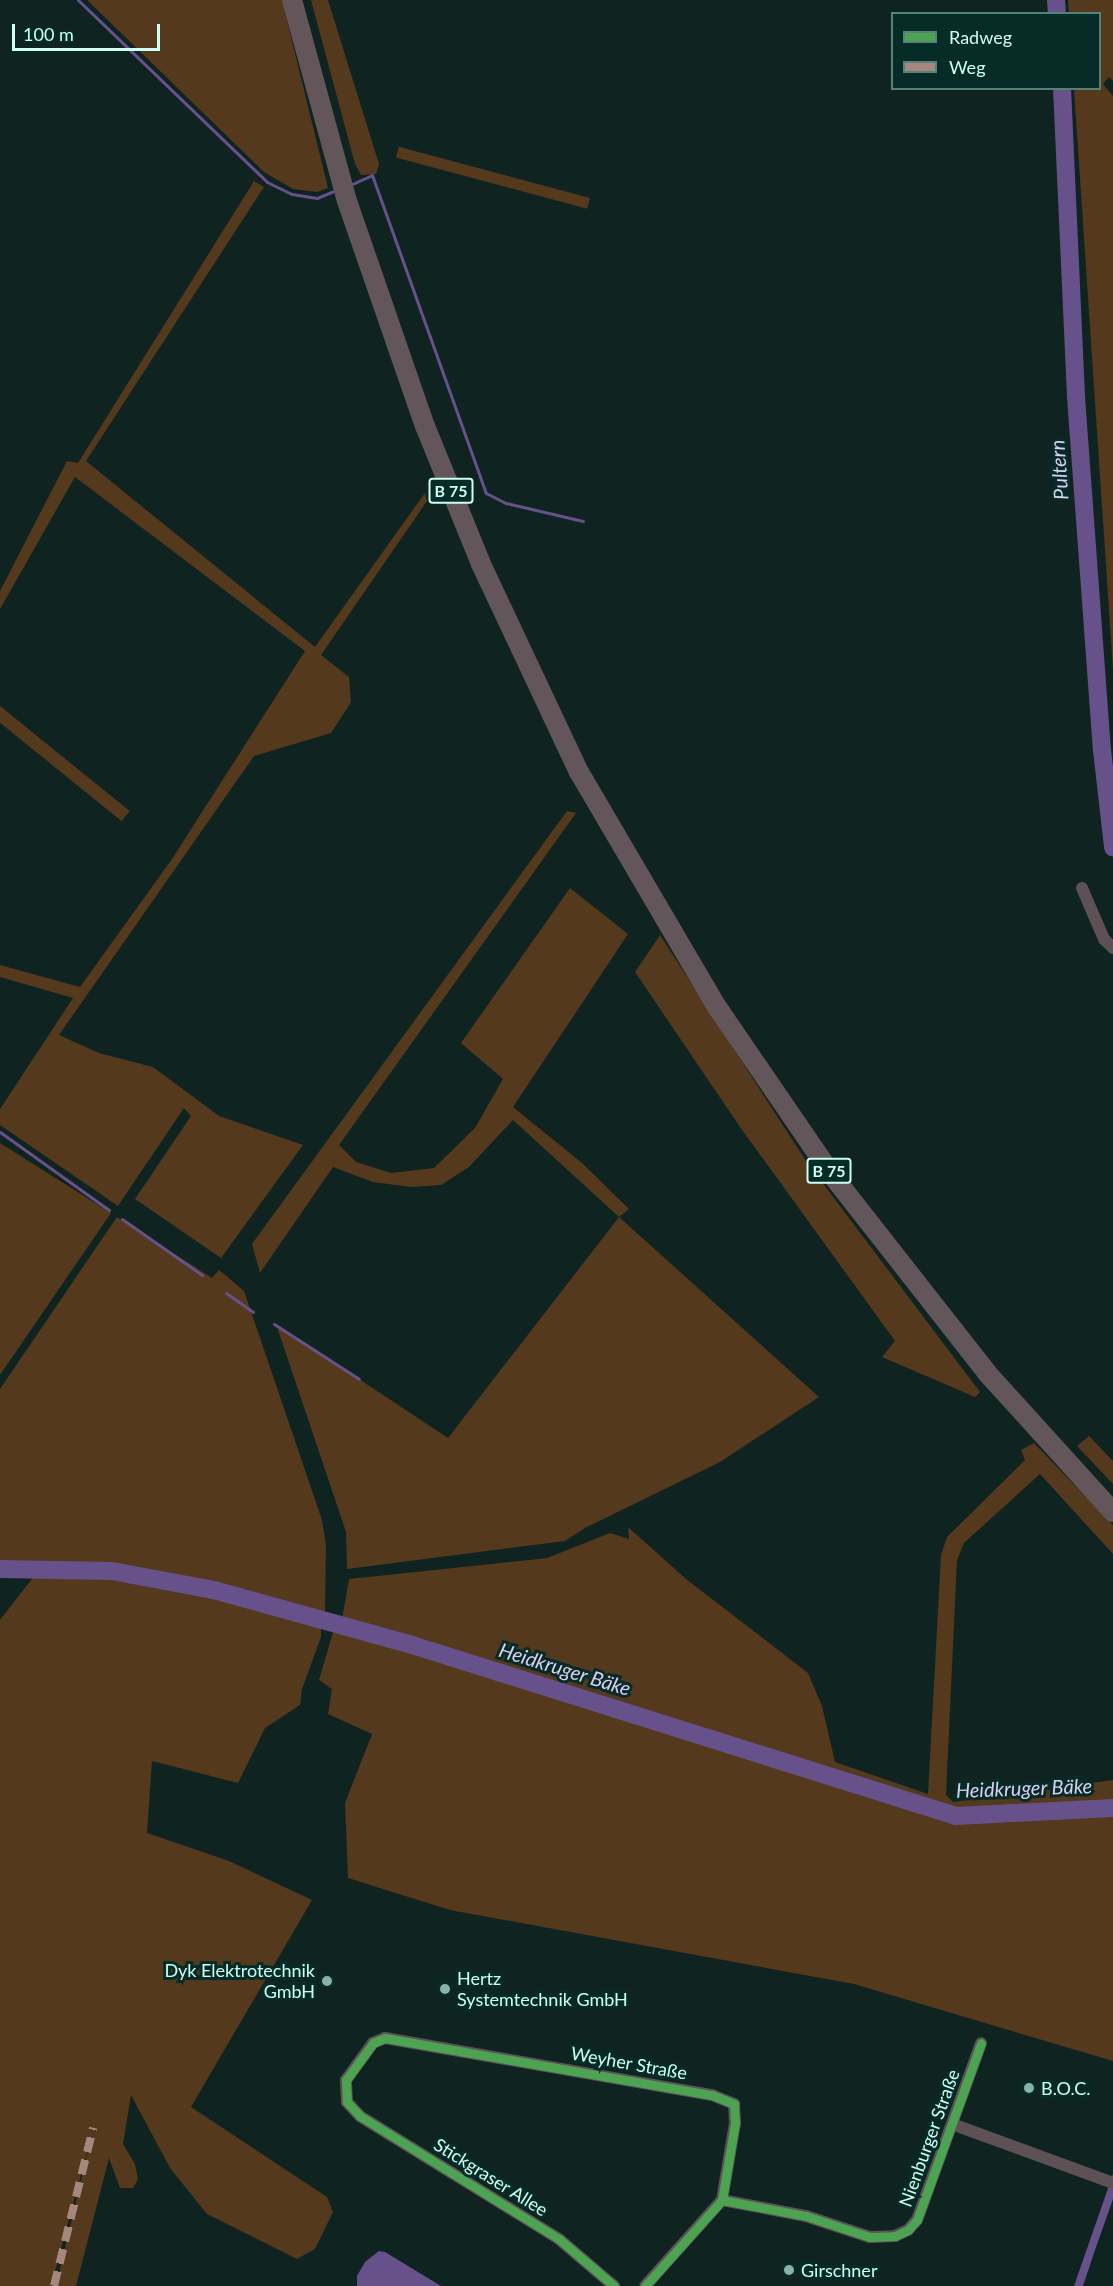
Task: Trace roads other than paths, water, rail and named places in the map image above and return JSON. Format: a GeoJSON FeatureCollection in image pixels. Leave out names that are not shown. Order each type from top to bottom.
{"type":"FeatureCollection","features":[{"type":"Feature","properties":{"kind":"highway","name":"B 75"},"geometry":{"type":"LineString","coordinates":[[292,0],[421,416],[481,564],[569,752],[646,891],[736,1036],[869,1225],[1005,1395],[1113,1512]]}},
{"type":"Feature","properties":{"kind":"highway","name":"B 75"},"geometry":{"type":"LineString","coordinates":[[304,0],[344,172]]}},
{"type":"Feature","properties":{"kind":"highway","name":"B 75"},"geometry":{"type":"LineString","coordinates":[[352,199],[426,396],[492,559],[578,743],[655,882],[746,1031],[883,1225],[996,1365],[1113,1496]]}},
{"type":"Feature","properties":{"kind":"street"},"geometry":{"type":"LineString","coordinates":[[1082,888],[1104,939],[1113,948]]}},
{"type":"Feature","properties":{"kind":"street","name":"Weyher Straße"},"geometry":{"type":"LineString","coordinates":[[347,2102],[346,2080],[373,2043],[385,2037],[727,2098],[735,2104],[736,2117],[722,2200]]}},
{"type":"Feature","properties":{"kind":"street","name":"Nienburger Straße"},"geometry":{"type":"LineString","coordinates":[[722,2200],[806,2216],[870,2237],[895,2236],[917,2220],[981,2043]]}},
{"type":"Feature","properties":{"kind":"street","name":"Stickgraser Allee"},"geometry":{"type":"LineString","coordinates":[[347,2102],[360,2116],[559,2239],[614,2286]]}},
{"type":"Feature","properties":{"kind":"street","name":"Nienburger Straße"},"geometry":{"type":"LineString","coordinates":[[952,2124],[1111,2182]]}},
{"type":"Feature","properties":{"kind":"street"},"geometry":{"type":"LineString","coordinates":[[645,2286],[722,2200]]}},
{"type":"Feature","properties":{"kind":"waterway"},"geometry":{"type":"LineString","coordinates":[[78,0],[267,182],[292,194],[317,198],[338,189]]}},
{"type":"Feature","properties":{"kind":"waterway","name":"Pultern"},"geometry":{"type":"LineString","coordinates":[[1056,0],[1057,12]]}},
{"type":"Feature","properties":{"kind":"waterway","name":"Pultern"},"geometry":{"type":"LineString","coordinates":[[1062,90],[1076,397],[1102,750],[1113,847]]}},
{"type":"Feature","properties":{"kind":"waterway"},"geometry":{"type":"LineString","coordinates":[[350,185],[372,175],[486,493],[506,503],[583,521]]}},
{"type":"Feature","properties":{"kind":"waterway"},"geometry":{"type":"LineString","coordinates":[[0,1132],[109,1210]]}},
{"type":"Feature","properties":{"kind":"waterway"},"geometry":{"type":"LineString","coordinates":[[122,1219],[202,1275]]}},
{"type":"Feature","properties":{"kind":"waterway"},"geometry":{"type":"LineString","coordinates":[[226,1293],[253,1312]]}},
{"type":"Feature","properties":{"kind":"waterway"},"geometry":{"type":"LineString","coordinates":[[274,1324],[359,1379]]}},
{"type":"Feature","properties":{"kind":"waterway","name":"Heidkruger Bäke"},"geometry":{"type":"LineString","coordinates":[[0,1569],[112,1571],[214,1590],[412,1645],[956,1816],[1113,1808]]}},
{"type":"Feature","properties":{"kind":"place","name":"Dyk Elektrotechnik GmbH"},"geometry":{"type":"Point","coordinates":[327,1981]}},
{"type":"Feature","properties":{"kind":"place","name":"Hertz Systemtechnik GmbH"},"geometry":{"type":"Point","coordinates":[445,1989]}},
{"type":"Feature","properties":{"kind":"place","name":"B.O.C."},"geometry":{"type":"Point","coordinates":[1029,2088]}},
{"type":"Feature","properties":{"kind":"place","name":"Girschner"},"geometry":{"type":"Point","coordinates":[789,2270]}}]}
